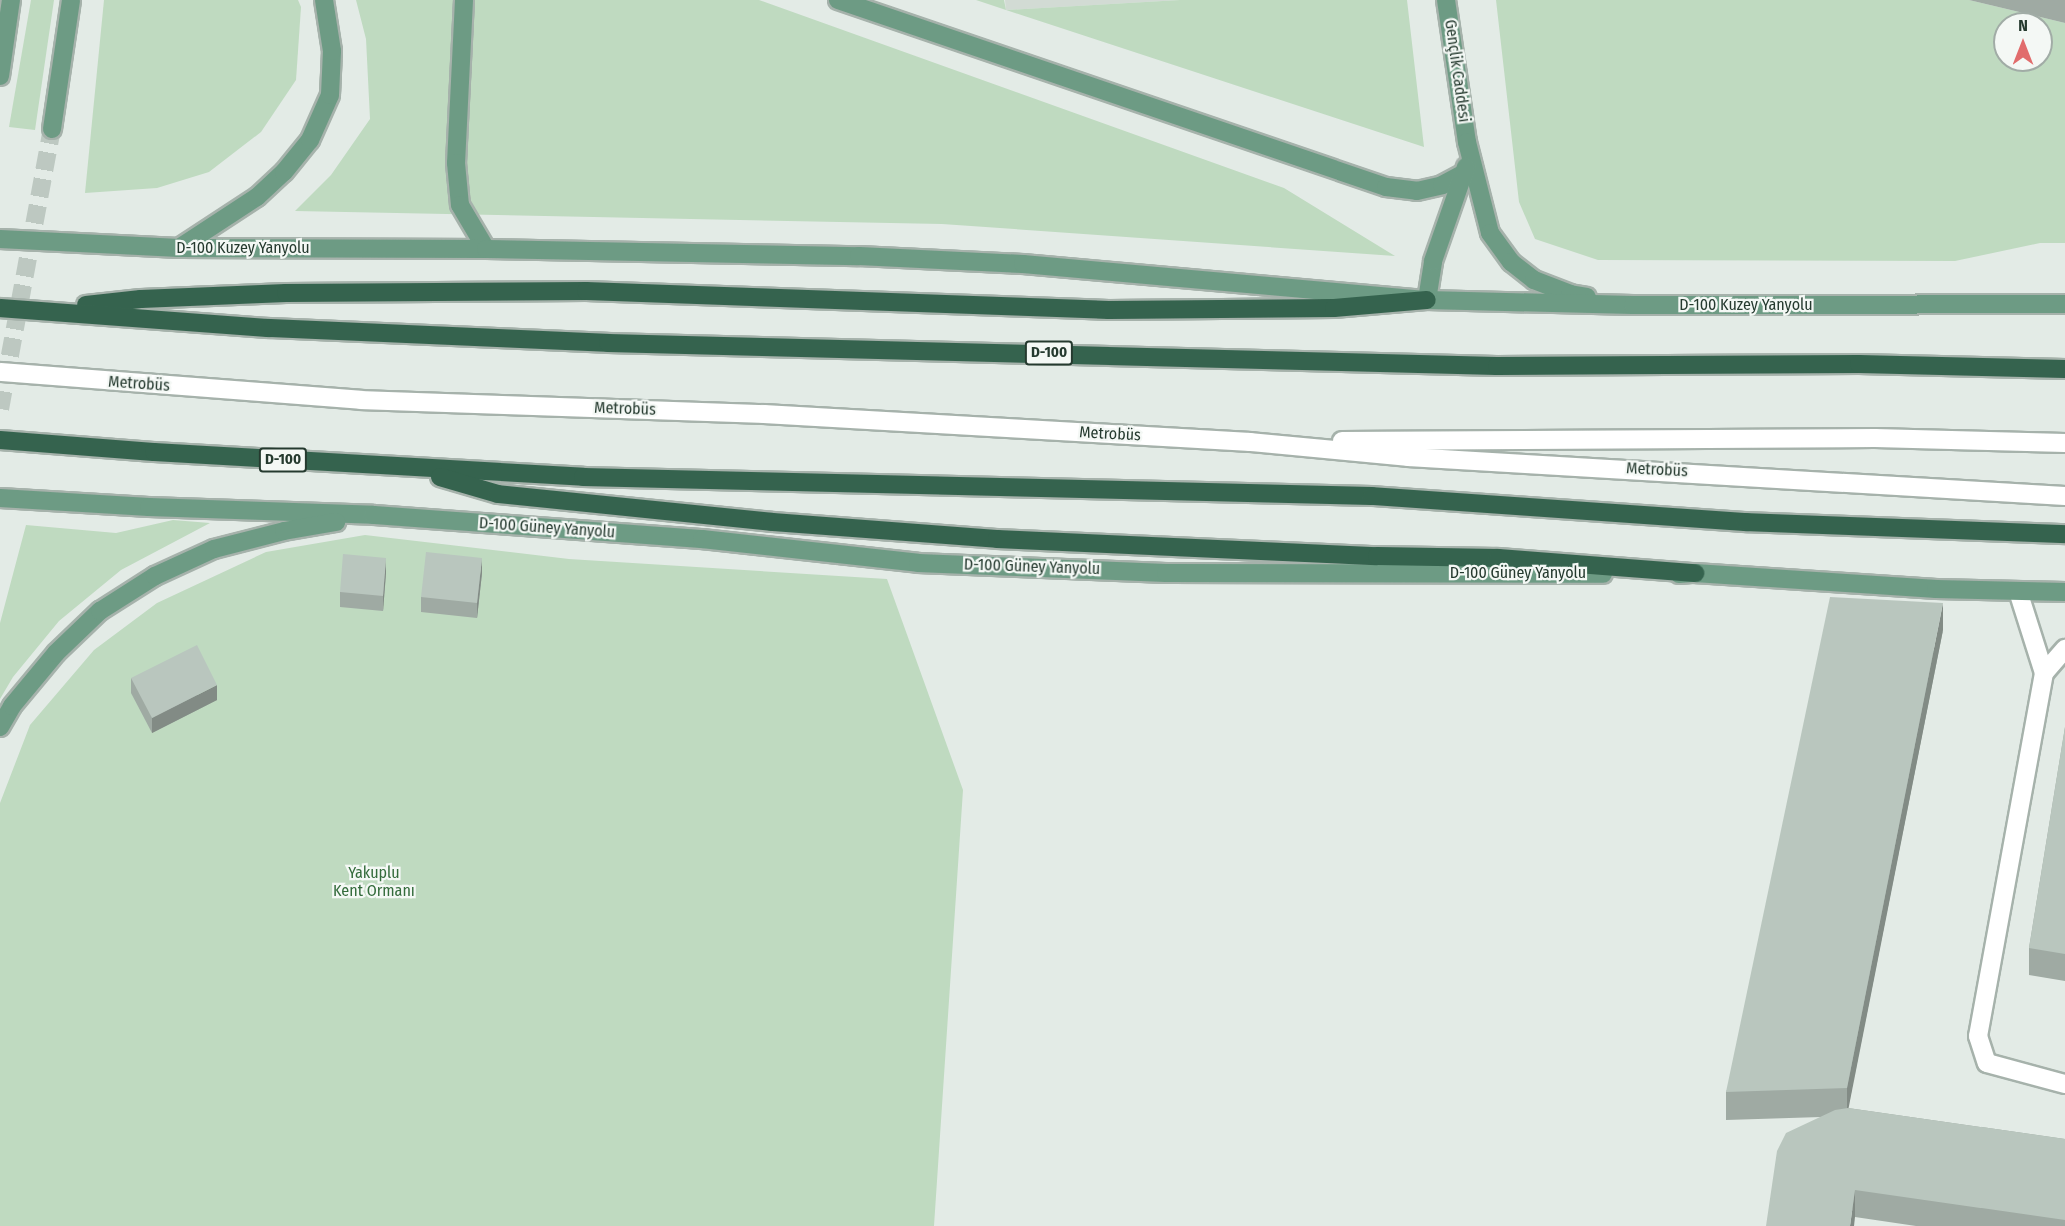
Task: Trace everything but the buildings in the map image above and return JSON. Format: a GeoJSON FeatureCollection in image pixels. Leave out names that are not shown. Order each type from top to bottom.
{"type":"FeatureCollection","features":[{"type":"Feature","properties":{"kind":"highway"},"geometry":{"type":"LineString","coordinates":[[34,310],[141,299],[297,293],[586,291],[1108,310],[1334,308],[1427,300]]}},
{"type":"Feature","properties":{"kind":"highway","name":"D-100"},"geometry":{"type":"LineString","coordinates":[[0,308],[268,328],[608,343],[1497,366],[1859,364],[2065,369]]}},
{"type":"Feature","properties":{"kind":"highway","name":"D-100"},"geometry":{"type":"LineString","coordinates":[[0,440],[583,477],[1372,496],[1746,522],[2065,534]]}},
{"type":"Feature","properties":{"kind":"highway"},"geometry":{"type":"LineString","coordinates":[[413,468],[498,494],[772,522],[997,539],[1377,556],[1498,558],[1695,573]]}},
{"type":"Feature","properties":{"kind":"main road"},"geometry":{"type":"LineString","coordinates":[[0,76],[11,0]]}},
{"type":"Feature","properties":{"kind":"main road"},"geometry":{"type":"LineString","coordinates":[[52,129],[70,0]]}},
{"type":"Feature","properties":{"kind":"main road"},"geometry":{"type":"LineString","coordinates":[[179,248],[257,197],[284,172],[309,140],[330,95],[332,51],[324,0]]}},
{"type":"Feature","properties":{"kind":"main road"},"geometry":{"type":"LineString","coordinates":[[464,0],[456,163],[460,205],[486,249]]}},
{"type":"Feature","properties":{"kind":"main road"},"geometry":{"type":"LineString","coordinates":[[838,0],[1386,187],[1417,191],[1443,185],[1465,173]]}},
{"type":"Feature","properties":{"kind":"main road","name":"Gençlik Caddesi"},"geometry":{"type":"LineString","coordinates":[[1446,0],[1467,142]]}},
{"type":"Feature","properties":{"kind":"main road"},"geometry":{"type":"LineString","coordinates":[[1427,300],[1433,261],[1465,173],[1467,142]]}},
{"type":"Feature","properties":{"kind":"main road"},"geometry":{"type":"LineString","coordinates":[[1467,142],[1490,233],[1511,262],[1534,280],[1570,294],[1633,305]]}},
{"type":"Feature","properties":{"kind":"main road","name":"D-100 Kuzey Yanyolu"},"geometry":{"type":"LineString","coordinates":[[0,239],[179,248],[486,249],[860,255],[1023,264],[1427,300],[1633,305],[2065,304]]}},
{"type":"Feature","properties":{"kind":"main road","name":"D-100 Güney Yanyolu"},"geometry":{"type":"LineString","coordinates":[[0,498],[373,515],[702,539],[918,563],[1178,573],[1591,573],[1649,576],[1695,573],[1936,589],[2065,592]]}},
{"type":"Feature","properties":{"kind":"main road"},"geometry":{"type":"LineString","coordinates":[[0,727],[12,706],[56,653],[100,611],[155,576],[214,549],[284,531],[373,515]]}},
{"type":"Feature","properties":{"kind":"lane","name":"Metrobüs"},"geometry":{"type":"LineString","coordinates":[[0,372],[361,400],[764,414],[1250,442],[1408,457],[2065,496]]}},
{"type":"Feature","properties":{"kind":"lane","name":"Metrobüs"},"geometry":{"type":"LineString","coordinates":[[1250,442],[1535,438],[1875,438],[2065,442]]}},
{"type":"Feature","properties":{"kind":"lane"},"geometry":{"type":"LineString","coordinates":[[2018,591],[2044,673],[1978,1036],[1987,1063],[2065,1084]]}},
{"type":"Feature","properties":{"kind":"lane"},"geometry":{"type":"LineString","coordinates":[[2044,673],[2065,649]]}},
{"type":"Feature","properties":{"kind":"lane"},"geometry":{"type":"LineString","coordinates":[[2044,673],[2065,675]]}},
{"type":"Feature","properties":{"kind":"shaded area"},"geometry":{"type":"Polygon","coordinates":[[[1005,0],[1180,0],[1006,10],[1005,0]]]}},
{"type":"Feature","properties":{"kind":"green space"},"geometry":{"type":"Polygon","coordinates":[[[31,0],[54,0],[35,130],[9,127],[31,0]]]}},
{"type":"Feature","properties":{"kind":"green space"},"geometry":{"type":"Polygon","coordinates":[[[104,0],[298,0],[301,7],[296,80],[261,132],[209,172],[157,188],[85,193],[104,0]]]}},
{"type":"Feature","properties":{"kind":"green space"},"geometry":{"type":"Polygon","coordinates":[[[356,0],[759,0],[1284,188],[1395,256],[942,224],[295,211],[331,175],[370,119],[366,39],[356,0]]]}},
{"type":"Feature","properties":{"kind":"green space"},"geometry":{"type":"Polygon","coordinates":[[[976,0],[1004,0],[1006,10],[976,0]]]}},
{"type":"Feature","properties":{"kind":"green space"},"geometry":{"type":"Polygon","coordinates":[[[1180,0],[1407,0],[1424,147],[1006,10],[1180,0]]]}},
{"type":"Feature","properties":{"kind":"green space"},"geometry":{"type":"Polygon","coordinates":[[[1496,0],[1969,0],[2019,12],[1993,12],[1993,72],[2053,72],[2053,20],[2065,23],[2065,243],[2040,243],[1955,261],[1598,260],[1535,239],[1519,202],[1496,0]]]}},
{"type":"Feature","properties":{"kind":"green space"},"geometry":{"type":"Polygon","coordinates":[[[173,520],[210,523],[121,570],[59,621],[13,677],[0,699],[0,623],[26,525],[116,533],[173,520]]]}},
{"type":"Feature","properties":{"kind":"green space","name":"Yakuplu Kent Ormanı"},"geometry":{"type":"Polygon","coordinates":[[[365,535],[569,559],[887,579],[963,790],[934,1226],[0,1226],[0,803],[30,725],[94,650],[157,603],[266,552],[365,535]]]}},
{"type":"Feature","properties":{"kind":"tunnel"},"geometry":{"type":"LineString","coordinates":[[0,409],[52,129]]}}]}
